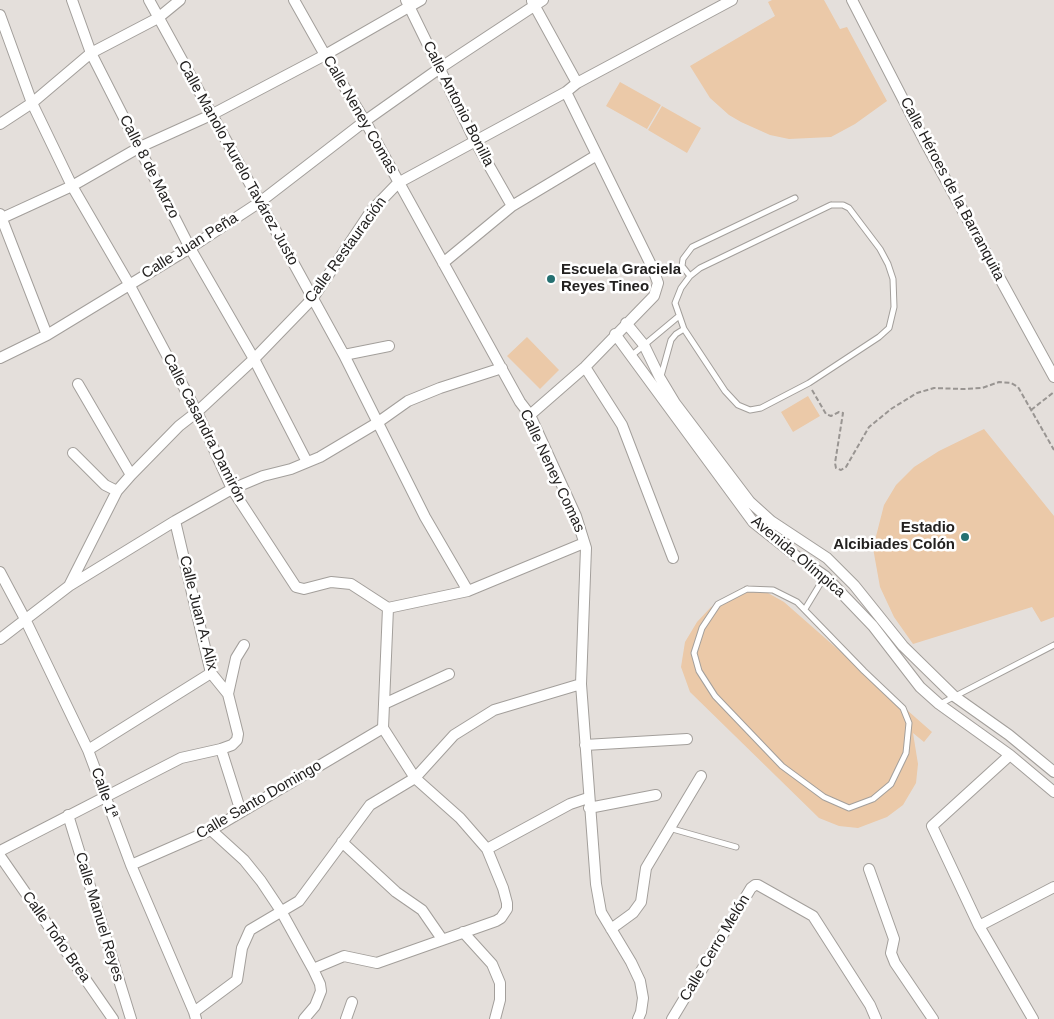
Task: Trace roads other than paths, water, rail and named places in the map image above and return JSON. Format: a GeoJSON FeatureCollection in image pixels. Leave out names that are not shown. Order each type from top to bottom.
{"type":"FeatureCollection","features":[{"type":"Feature","properties":{"kind":"street","name":"Calle 8 de Marzo"},"geometry":{"type":"LineString","coordinates":[[72,0],[92,53],[190,248],[254,359],[307,462]]}},
{"type":"Feature","properties":{"kind":"street","name":"Calle Manolo Aurelo Tavárez Justo"},"geometry":{"type":"LineString","coordinates":[[149,0],[344,355],[425,517],[468,591]]}},
{"type":"Feature","properties":{"kind":"street"},"geometry":{"type":"LineString","coordinates":[[0,124],[32,103],[92,53],[158,18],[180,0]]}},
{"type":"Feature","properties":{"kind":"street","name":"Calle Neney Comas"},"geometry":{"type":"LineString","coordinates":[[294,0],[325,56],[365,121],[520,402],[530,415],[576,516],[586,548],[581,684],[589,803],[598,893],[601,912],[640,981],[643,998],[638,1019]]}},
{"type":"Feature","properties":{"kind":"street"},"geometry":{"type":"LineString","coordinates":[[46,335],[1,217],[72,186],[140,147],[211,115],[325,56],[407,4],[421,0]]}},
{"type":"Feature","properties":{"kind":"street","name":"Calle Restauración"},"geometry":{"type":"LineString","coordinates":[[0,639],[69,586],[117,491],[179,426],[197,412],[254,359],[313,298],[371,211],[398,183],[732,0]]}},
{"type":"Feature","properties":{"kind":"street","name":"Calle Héroes de la Barranquita"},"geometry":{"type":"LineString","coordinates":[[852,0],[924,140],[1054,377]]}},
{"type":"Feature","properties":{"kind":"street"},"geometry":{"type":"LineString","coordinates":[[536,2],[578,83]]}},
{"type":"Feature","properties":{"kind":"street","name":"Calle Juan Peña"},"geometry":{"type":"LineString","coordinates":[[0,358],[46,335],[190,248],[260,202],[365,121],[536,2]]}},
{"type":"Feature","properties":{"kind":"street","name":"Calle Antonio Bonilla"},"geometry":{"type":"LineString","coordinates":[[407,4],[475,141],[512,206]]}},
{"type":"Feature","properties":{"kind":"street","name":"Calle Casandra Damirón"},"geometry":{"type":"LineString","coordinates":[[0,15],[32,103],[72,186],[129,284],[197,412],[232,488],[296,586],[304,589],[331,582],[351,584],[388,608]]}},
{"type":"Feature","properties":{"kind":"street"},"geometry":{"type":"LineString","coordinates":[[530,415],[585,367],[654,296],[658,283],[653,269],[566,92]]}},
{"type":"Feature","properties":{"kind":"street"},"geometry":{"type":"LineString","coordinates":[[443,263],[512,206],[597,155]]}},
{"type":"Feature","properties":{"kind":"street"},"geometry":{"type":"LineString","coordinates":[[626,323],[644,345],[675,403],[750,502],[771,522],[827,558],[854,584],[903,646],[954,696],[1009,735],[1054,772]]}},
{"type":"Feature","properties":{"kind":"street","name":"Avenida Olímpica"},"geometry":{"type":"LineString","coordinates":[[615,334],[753,522],[825,576],[874,626],[920,687],[939,704],[1010,755],[1054,792]]}},
{"type":"Feature","properties":{"kind":"street"},"geometry":{"type":"LineString","coordinates":[[344,355],[389,346]]}},
{"type":"Feature","properties":{"kind":"street"},"geometry":{"type":"LineString","coordinates":[[585,367],[622,425],[673,558]]}},
{"type":"Feature","properties":{"kind":"street"},"geometry":{"type":"LineString","coordinates":[[69,586],[232,488],[263,476],[291,469],[320,457],[408,402],[440,388],[502,368]]}},
{"type":"Feature","properties":{"kind":"street"},"geometry":{"type":"LineString","coordinates":[[78,384],[131,475]]}},
{"type":"Feature","properties":{"kind":"street"},"geometry":{"type":"LineString","coordinates":[[73,452],[105,485],[117,491]]}},
{"type":"Feature","properties":{"kind":"street","name":"Calle Juan A. Alix"},"geometry":{"type":"LineString","coordinates":[[175,521],[211,673],[228,694],[238,737],[232,745],[221,749]]}},
{"type":"Feature","properties":{"kind":"street"},"geometry":{"type":"LineString","coordinates":[[313,969],[344,956],[377,963],[501,918],[507,908],[507,902],[487,850],[460,818],[416,778],[383,728],[388,608],[468,591],[584,543]]}},
{"type":"Feature","properties":{"kind":"street","name":"Calle 1ª"},"geometry":{"type":"LineString","coordinates":[[0,572],[25,618],[88,750],[131,865],[195,1015]]}},
{"type":"Feature","properties":{"kind":"street"},"geometry":{"type":"LineString","coordinates":[[228,694],[236,658],[244,645]]}},
{"type":"Feature","properties":{"kind":"street"},"geometry":{"type":"LineString","coordinates":[[88,750],[211,673]]}},
{"type":"Feature","properties":{"kind":"street"},"geometry":{"type":"LineString","coordinates":[[384,704],[449,674]]}},
{"type":"Feature","properties":{"kind":"street"},"geometry":{"type":"LineString","coordinates":[[195,1015],[237,980],[242,948],[250,930],[299,901],[370,805],[416,778],[454,736],[494,710],[581,684]]}},
{"type":"Feature","properties":{"kind":"street","name":"Calle Santo Domingo"},"geometry":{"type":"LineString","coordinates":[[131,865],[212,830],[383,728]]}},
{"type":"Feature","properties":{"kind":"street"},"geometry":{"type":"LineString","coordinates":[[585,745],[687,739]]}},
{"type":"Feature","properties":{"kind":"street"},"geometry":{"type":"LineString","coordinates":[[0,851],[181,758],[221,749],[241,812]]}},
{"type":"Feature","properties":{"kind":"street"},"geometry":{"type":"LineString","coordinates":[[1010,755],[932,826],[979,926],[1033,1019]]}},
{"type":"Feature","properties":{"kind":"street"},"geometry":{"type":"LineString","coordinates":[[611,929],[632,913],[641,902],[646,868],[701,776]]}},
{"type":"Feature","properties":{"kind":"street"},"geometry":{"type":"LineString","coordinates":[[487,850],[570,804],[656,795]]}},
{"type":"Feature","properties":{"kind":"street","name":"Calle Manuel Reyes"},"geometry":{"type":"LineString","coordinates":[[68,815],[131,1019]]}},
{"type":"Feature","properties":{"kind":"street"},"geometry":{"type":"LineString","coordinates":[[212,830],[250,867],[261,881],[281,911],[313,969],[322,991],[309,1017]]}},
{"type":"Feature","properties":{"kind":"street"},"geometry":{"type":"LineString","coordinates":[[342,842],[396,892],[422,910],[442,939]]}},
{"type":"Feature","properties":{"kind":"street","name":"Calle Toño Brea"},"geometry":{"type":"LineString","coordinates":[[0,856],[113,1019]]}},
{"type":"Feature","properties":{"kind":"street"},"geometry":{"type":"LineString","coordinates":[[869,868],[894,939],[891,953],[895,964],[933,1019]]}},
{"type":"Feature","properties":{"kind":"street","name":"Calle Cerro Melón"},"geometry":{"type":"LineString","coordinates":[[672,1019],[755,885],[813,916],[870,1005],[876,1019]]}},
{"type":"Feature","properties":{"kind":"street"},"geometry":{"type":"LineString","coordinates":[[979,926],[1054,887]]}},
{"type":"Feature","properties":{"kind":"street"},"geometry":{"type":"LineString","coordinates":[[463,932],[492,964],[500,983],[500,1000],[495,1019]]}},
{"type":"Feature","properties":{"kind":"street"},"geometry":{"type":"LineString","coordinates":[[346,1019],[352,1002]]}},
{"type":"Feature","properties":{"kind":"lane"},"geometry":{"type":"LineString","coordinates":[[690,276],[682,266],[682,259],[692,248],[795,198]]}},
{"type":"Feature","properties":{"kind":"lane"},"geometry":{"type":"LineString","coordinates":[[831,205],[842,205],[849,208],[880,249],[888,264],[893,279],[894,307],[892,320],[888,328],[879,337],[809,383],[761,408],[750,410],[738,405],[725,391],[684,329],[675,303],[681,288],[690,276],[700,268],[831,205]]}},
{"type":"Feature","properties":{"kind":"lane"},"geometry":{"type":"LineString","coordinates":[[631,356],[679,316]]}},
{"type":"Feature","properties":{"kind":"lane"},"geometry":{"type":"LineString","coordinates":[[656,391],[671,340],[684,329]]}},
{"type":"Feature","properties":{"kind":"lane"},"geometry":{"type":"LineString","coordinates":[[804,608],[825,576]]}},
{"type":"Feature","properties":{"kind":"lane"},"geometry":{"type":"LineString","coordinates":[[747,589],[774,590],[797,602],[804,608],[864,671],[903,708],[908,722],[906,753],[891,784],[873,799],[848,808],[824,797],[782,766],[715,696],[699,671],[694,653],[702,628],[718,604],[747,589]]}},
{"type":"Feature","properties":{"kind":"lane"},"geometry":{"type":"LineString","coordinates":[[939,704],[1054,646]]}},
{"type":"Feature","properties":{"kind":"lane"},"geometry":{"type":"LineString","coordinates":[[669,828],[736,847]]}},
{"type":"Feature","properties":{"kind":"place","name":"Escuela Graciela Reyes Tineo"},"geometry":{"type":"Point","coordinates":[551,279]}},
{"type":"Feature","properties":{"kind":"place","name":"Estadio Alcibiades Colón"},"geometry":{"type":"Point","coordinates":[965,537]}}]}
